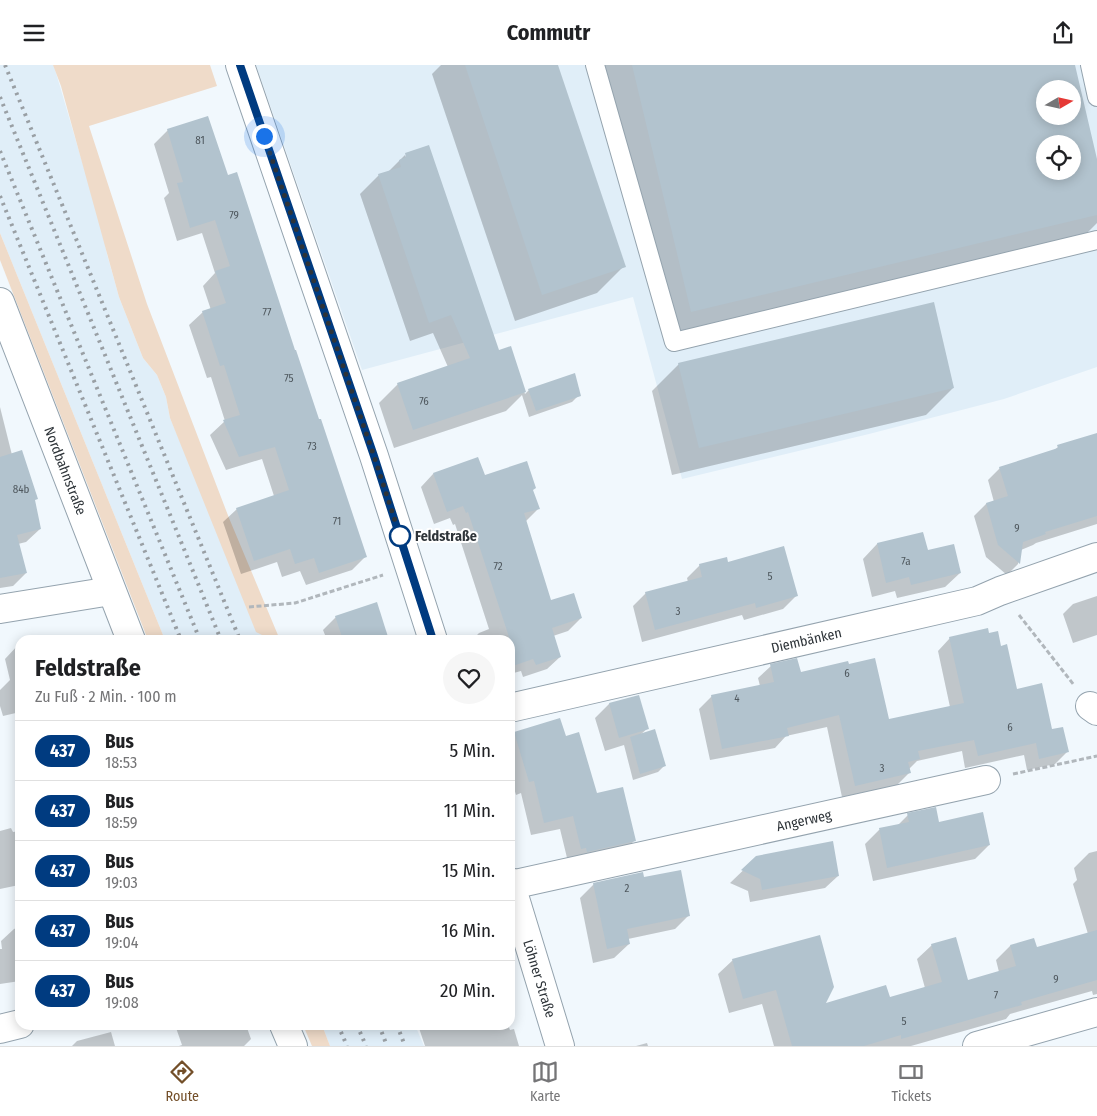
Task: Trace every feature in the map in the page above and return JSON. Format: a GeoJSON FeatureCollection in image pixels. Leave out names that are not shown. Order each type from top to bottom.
{"type":"FeatureCollection","features":[{"type":"Feature","properties":{"kind":"street"},"geometry":{"type":"LineString","coordinates":[[240,65],[371,447],[431,635]]}},
{"type":"Feature","properties":{"kind":"street","name":"Nordbahnstraße"},"geometry":{"type":"LineString","coordinates":[[0,302],[129,635]]}},
{"type":"Feature","properties":{"kind":"street","name":"Diembänken"},"geometry":{"type":"LineString","coordinates":[[515,707],[977,601],[1097,557]]}},
{"type":"Feature","properties":{"kind":"street"},"geometry":{"type":"LineString","coordinates":[[0,609],[111,591]]}},
{"type":"Feature","properties":{"kind":"street","name":"Angerweg"},"geometry":{"type":"LineString","coordinates":[[515,883],[986,780]]}},
{"type":"Feature","properties":{"kind":"street","name":"Löhner Straße"},"geometry":{"type":"LineString","coordinates":[[515,900],[560,1046]]}},
{"type":"Feature","properties":{"kind":"street"},"geometry":{"type":"LineString","coordinates":[[978,1046],[1097,1013]]}},
{"type":"Feature","properties":{"kind":"street"},"geometry":{"type":"LineString","coordinates":[[0,1029],[15,1025]]}},
{"type":"Feature","properties":{"kind":"street"},"geometry":{"type":"LineString","coordinates":[[286,1030],[293,1046]]}},
{"type":"Feature","properties":{"kind":"lane"},"geometry":{"type":"LineString","coordinates":[[595,65],[674,342],[1097,240]]}},
{"type":"Feature","properties":{"kind":"lane"},"geometry":{"type":"LineString","coordinates":[[1090,65],[1097,97]]}},
{"type":"Feature","properties":{"kind":"path"},"geometry":{"type":"LineString","coordinates":[[249,607],[295,603],[410,567]]}},
{"type":"Feature","properties":{"kind":"path"},"geometry":{"type":"LineString","coordinates":[[1000,591],[1094,708]]}},
{"type":"Feature","properties":{"kind":"path"},"geometry":{"type":"LineString","coordinates":[[986,780],[1097,756]]}},
{"type":"Feature","properties":{"kind":"shaded area"},"geometry":{"type":"Polygon","coordinates":[[[0,65],[53,65],[103,233],[119,297],[143,358],[157,375],[166,397],[170,418],[263,635],[163,635],[0,233],[0,65]]]}},
{"type":"Feature","properties":{"kind":"shaded area"},"geometry":{"type":"Polygon","coordinates":[[[53,65],[210,65],[217,86],[89,126],[147,304],[229,518],[278,635],[262,635],[256,632],[170,418],[166,397],[157,375],[143,358],[119,297],[61,86],[53,65]]]}},
{"type":"Feature","properties":{"kind":"shaded area"},"geometry":{"type":"Polygon","coordinates":[[[256,65],[1097,65],[1097,367],[1004,399],[682,479],[633,297],[362,370],[256,65]]]}},
{"type":"Feature","properties":{"kind":"shaded area"},"geometry":{"type":"Polygon","coordinates":[[[0,233],[163,635],[146,635],[0,260],[0,233]]]}},
{"type":"Feature","properties":{"kind":"shaded area"},"geometry":{"type":"Polygon","coordinates":[[[305,1030],[324,1030],[330,1046],[312,1046],[305,1030]]]}},
{"type":"Feature","properties":{"kind":"shaded area"},"geometry":{"type":"Polygon","coordinates":[[[324,1030],[417,1030],[424,1046],[330,1046],[324,1030]]]}},
{"type":"Feature","properties":{"kind":"building"},"geometry":{"type":"Polygon","coordinates":[[[465,65],[558,65],[626,267],[542,295],[465,65]]]}},
{"type":"Feature","properties":{"kind":"building"},"geometry":{"type":"Polygon","coordinates":[[[632,65],[1075,65],[1079,80],[1036,80],[1036,125],[1081,125],[1081,91],[1097,159],[1097,215],[691,312],[632,65]]]}},
{"type":"Feature","properties":{"kind":"building"},"geometry":{"type":"Polygon","coordinates":[[[208,116],[228,175],[237,172],[295,350],[319,419],[321,419],[367,557],[319,573],[314,558],[295,564],[290,549],[254,561],[236,508],[289,490],[275,447],[239,457],[223,420],[240,415],[224,365],[220,366],[202,311],[226,303],[215,271],[230,266],[215,220],[190,228],[177,183],[183,182],[167,129],[208,116]]]}},
{"type":"Feature","properties":{"kind":"building"},"geometry":{"type":"Polygon","coordinates":[[[429,145],[499,350],[511,346],[526,392],[413,430],[397,383],[470,358],[451,315],[429,323],[378,174],[401,167],[399,160],[406,157],[405,153],[429,145]]]}},
{"type":"Feature","properties":{"kind":"building"},"geometry":{"type":"Polygon","coordinates":[[[934,302],[954,388],[699,448],[678,363],[934,302]]]}},
{"type":"Feature","properties":{"kind":"building"},"geometry":{"type":"Polygon","coordinates":[[[575,373],[581,396],[536,411],[528,389],[575,373]]]}},
{"type":"Feature","properties":{"kind":"building"},"geometry":{"type":"Polygon","coordinates":[[[1097,433],[1097,516],[1045,532],[1046,534],[1023,542],[1020,564],[998,545],[986,503],[1008,496],[999,467],[1058,448],[1057,445],[1097,433]]]}},
{"type":"Feature","properties":{"kind":"building"},"geometry":{"type":"Polygon","coordinates":[[[22,450],[38,499],[35,500],[41,529],[17,535],[27,573],[0,578],[0,457],[22,450]]]}},
{"type":"Feature","properties":{"kind":"building"},"geometry":{"type":"Polygon","coordinates":[[[478,457],[485,475],[527,461],[536,488],[533,490],[540,509],[524,513],[551,600],[574,593],[582,618],[552,628],[561,657],[536,665],[533,659],[515,665],[515,635],[508,635],[468,512],[466,513],[463,506],[447,512],[433,473],[478,457]]]}},
{"type":"Feature","properties":{"kind":"building"},"geometry":{"type":"Polygon","coordinates":[[[923,532],[928,550],[954,544],[961,573],[911,585],[909,577],[886,583],[877,543],[923,532]]]}},
{"type":"Feature","properties":{"kind":"building"},"geometry":{"type":"Polygon","coordinates":[[[784,546],[798,596],[756,608],[755,603],[655,630],[645,592],[702,577],[699,564],[727,557],[728,562],[784,546]]]}},
{"type":"Feature","properties":{"kind":"building"},"geometry":{"type":"Polygon","coordinates":[[[377,602],[387,635],[341,635],[335,616],[377,602]]]}},
{"type":"Feature","properties":{"kind":"building"},"geometry":{"type":"Polygon","coordinates":[[[988,628],[989,633],[998,631],[1001,646],[1007,644],[1017,689],[1042,683],[1052,729],[1063,727],[1069,752],[1039,759],[1036,743],[978,756],[974,740],[918,751],[920,759],[908,762],[911,773],[855,786],[839,715],[787,728],[789,736],[722,749],[711,695],[774,682],[770,664],[797,658],[801,672],[848,661],[849,664],[875,658],[889,719],[964,703],[949,637],[988,628]]]}},
{"type":"Feature","properties":{"kind":"building"},"geometry":{"type":"Polygon","coordinates":[[[639,695],[649,729],[619,738],[609,703],[639,695]]]}},
{"type":"Feature","properties":{"kind":"building"},"geometry":{"type":"Polygon","coordinates":[[[560,718],[566,736],[579,732],[597,793],[623,787],[636,841],[587,852],[586,848],[581,849],[573,816],[544,823],[534,781],[529,782],[515,732],[560,718]]]}},
{"type":"Feature","properties":{"kind":"building"},"geometry":{"type":"Polygon","coordinates":[[[655,729],[666,766],[640,774],[630,737],[655,729]]]}},
{"type":"Feature","properties":{"kind":"building"},"geometry":{"type":"Polygon","coordinates":[[[936,807],[939,822],[983,812],[990,845],[887,868],[879,828],[909,822],[907,813],[936,807]]]}},
{"type":"Feature","properties":{"kind":"building"},"geometry":{"type":"Polygon","coordinates":[[[833,841],[839,876],[762,890],[760,879],[741,870],[756,856],[833,841]]]}},
{"type":"Feature","properties":{"kind":"building"},"geometry":{"type":"Polygon","coordinates":[[[681,870],[690,916],[627,929],[630,944],[607,949],[593,883],[643,872],[644,877],[681,870]]]}},
{"type":"Feature","properties":{"kind":"building"},"geometry":{"type":"Polygon","coordinates":[[[1097,930],[1097,980],[1021,1002],[1022,1005],[901,1039],[901,1035],[864,1046],[792,1046],[776,990],[743,999],[732,959],[820,935],[834,987],[826,1003],[886,985],[890,997],[942,982],[931,944],[956,937],[968,980],[1016,966],[1010,945],[1034,938],[1037,947],[1097,930]]]}},
{"type":"Feature","properties":{"kind":"railway"},"geometry":{"type":"LineString","coordinates":[[5,65],[238,635]]}},
{"type":"Feature","properties":{"kind":"railway"},"geometry":{"type":"LineString","coordinates":[[0,97],[219,635]]}},
{"type":"Feature","properties":{"kind":"railway"},"geometry":{"type":"LineString","coordinates":[[0,151],[198,635]]}},
{"type":"Feature","properties":{"kind":"railway"},"geometry":{"type":"LineString","coordinates":[[0,196],[179,635]]}},
{"type":"Feature","properties":{"kind":"railway"},"geometry":{"type":"LineString","coordinates":[[340,1030],[347,1046]]}},
{"type":"Feature","properties":{"kind":"railway"},"geometry":{"type":"LineString","coordinates":[[359,1030],[366,1046]]}},
{"type":"Feature","properties":{"kind":"railway"},"geometry":{"type":"LineString","coordinates":[[381,1030],[387,1046]]}},
{"type":"Feature","properties":{"kind":"railway"},"geometry":{"type":"LineString","coordinates":[[399,1030],[405,1046]]}},
{"type":"Feature","properties":{"kind":"bus line","name":"437"},"geometry":{"type":"LineString","coordinates":[[240,65],[374,456],[431,635]]}},
{"type":"Feature","properties":{"kind":"place","name":"Feldstraße"},"geometry":{"type":"Point","coordinates":[400,536]}},
{"type":"Feature","properties":{"kind":"route"},"geometry":{"type":"LineString","coordinates":[[264,136],[400,536]]}}]}
